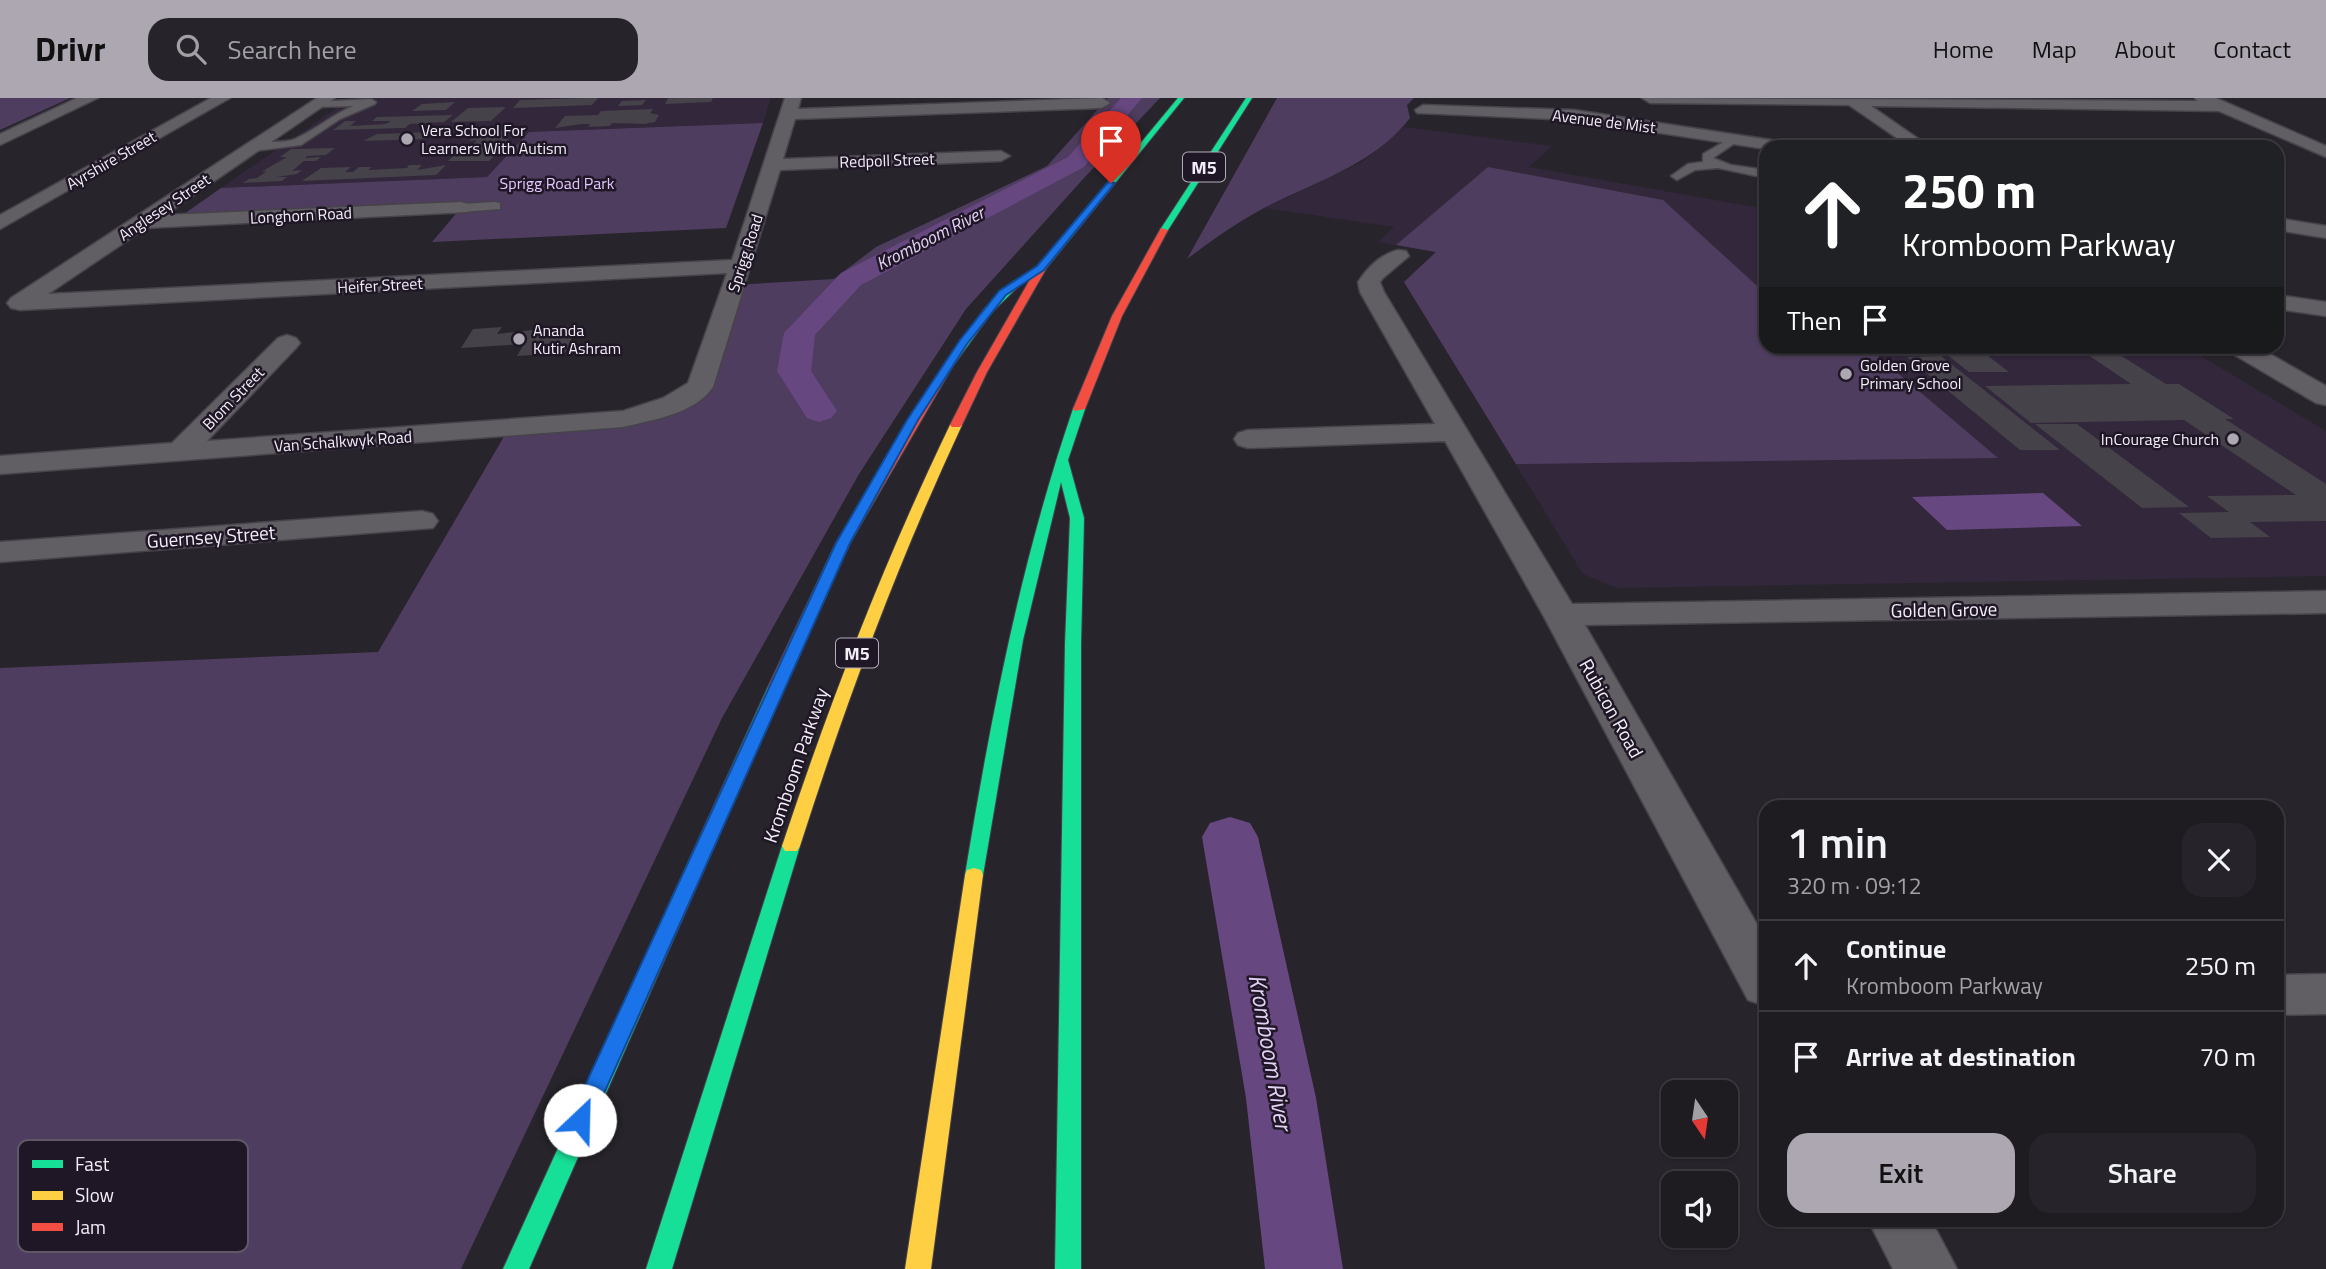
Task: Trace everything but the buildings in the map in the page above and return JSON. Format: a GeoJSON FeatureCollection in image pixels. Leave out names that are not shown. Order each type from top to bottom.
{"type":"FeatureCollection","features":[{"type":"Feature","properties":{"kind":"highway","name":"Kromboom Parkway"},"geometry":{"type":"LineString","coordinates":[[659,1269],[775,891],[846,680],[897,550],[940,455],[988,361],[1041,268],[1181,98]]}},
{"type":"Feature","properties":{"kind":"highway","name":"M5"},"geometry":{"type":"LineString","coordinates":[[918,1269],[977,849],[993,755],[1024,604],[1062,460],[1090,380],[1126,296],[1159,236],[1249,98]]}},
{"type":"Feature","properties":{"kind":"highway"},"geometry":{"type":"LineString","coordinates":[[516,1269],[789,656],[843,543],[912,420],[963,342],[1003,293],[1041,268]]}},
{"type":"Feature","properties":{"kind":"highway"},"geometry":{"type":"LineString","coordinates":[[1062,460],[1077,518],[1079,542],[1073,644],[1068,1269]]}},
{"type":"Feature","properties":{"kind":"street"},"geometry":{"type":"LineString","coordinates":[[0,140],[90,98]]}},
{"type":"Feature","properties":{"kind":"street","name":"Ayrshire Street"},"geometry":{"type":"LineString","coordinates":[[0,223],[222,98]]}},
{"type":"Feature","properties":{"kind":"street"},"geometry":{"type":"LineString","coordinates":[[1552,98],[1574,115]]}},
{"type":"Feature","properties":{"kind":"street"},"geometry":{"type":"LineString","coordinates":[[1650,98],[2222,106]]}},
{"type":"Feature","properties":{"kind":"street"},"geometry":{"type":"LineString","coordinates":[[2203,98],[2326,152]]}},
{"type":"Feature","properties":{"kind":"street"},"geometry":{"type":"LineString","coordinates":[[1850,99],[1911,140]]}},
{"type":"Feature","properties":{"kind":"street","name":"Anglesey Street"},"geometry":{"type":"LineString","coordinates":[[6,311],[323,101]]}},
{"type":"Feature","properties":{"kind":"street"},"geometry":{"type":"LineString","coordinates":[[790,106],[1102,103]]}},
{"type":"Feature","properties":{"kind":"street","name":"Sprigg Road"},"geometry":{"type":"LineString","coordinates":[[683,400],[700,387],[790,106]]}},
{"type":"Feature","properties":{"kind":"street","name":"Avenue de Mist"},"geometry":{"type":"LineString","coordinates":[[1423,110],[1574,115],[1759,143]]}},
{"type":"Feature","properties":{"kind":"street"},"geometry":{"type":"LineString","coordinates":[[2287,135],[2326,135]]}},
{"type":"Feature","properties":{"kind":"street","name":"Redpoll Street"},"geometry":{"type":"LineString","coordinates":[[772,165],[1001,156]]}},
{"type":"Feature","properties":{"kind":"street"},"geometry":{"type":"LineString","coordinates":[[2289,158],[2326,158]]}},
{"type":"Feature","properties":{"kind":"street","name":"Longhorn Road"},"geometry":{"type":"LineString","coordinates":[[140,222],[461,208]]}},
{"type":"Feature","properties":{"kind":"street"},"geometry":{"type":"LineString","coordinates":[[2284,225],[2326,232]]}},
{"type":"Feature","properties":{"kind":"street","name":"Rubicon Road"},"geometry":{"type":"LineString","coordinates":[[1398,256],[1374,274],[1368,282],[1372,292],[1561,615],[1759,973]]}},
{"type":"Feature","properties":{"kind":"street","name":"Heifer Street"},"geometry":{"type":"LineString","coordinates":[[6,311],[740,266]]}},
{"type":"Feature","properties":{"kind":"street"},"geometry":{"type":"LineString","coordinates":[[2284,303],[2326,309]]}},
{"type":"Feature","properties":{"kind":"street","name":"Blom Street"},"geometry":{"type":"LineString","coordinates":[[179,453],[287,343]]}},
{"type":"Feature","properties":{"kind":"street"},"geometry":{"type":"LineString","coordinates":[[2251,354],[2326,397]]}},
{"type":"Feature","properties":{"kind":"street","name":"Van Schalkwyk Road"},"geometry":{"type":"LineString","coordinates":[[0,465],[623,419],[657,411],[683,400]]}},
{"type":"Feature","properties":{"kind":"street"},"geometry":{"type":"LineString","coordinates":[[1248,439],[1454,432]]}},
{"type":"Feature","properties":{"kind":"street","name":"Guernsey Street"},"geometry":{"type":"LineString","coordinates":[[0,552],[422,520]]}},
{"type":"Feature","properties":{"kind":"street","name":"Golden Grove"},"geometry":{"type":"LineString","coordinates":[[1561,615],[2326,602]]}},
{"type":"Feature","properties":{"kind":"street"},"geometry":{"type":"LineString","coordinates":[[2284,995],[2326,994]]}},
{"type":"Feature","properties":{"kind":"street"},"geometry":{"type":"LineString","coordinates":[[1902,1227],[1926,1269]]}},
{"type":"Feature","properties":{"kind":"lane"},"geometry":{"type":"LineString","coordinates":[[253,148],[298,143],[336,117],[371,102],[323,101]]}},
{"type":"Feature","properties":{"kind":"lane"},"geometry":{"type":"LineString","coordinates":[[1734,139],[1707,157],[1707,160],[1759,173]]}},
{"type":"Feature","properties":{"kind":"lane"},"geometry":{"type":"LineString","coordinates":[[1677,176],[1692,167],[1715,164]]}},
{"type":"Feature","properties":{"kind":"lane"},"geometry":{"type":"LineString","coordinates":[[461,208],[499,201],[482,222]]}},
{"type":"Feature","properties":{"kind":"shaded area","name":"Vera School For Learners With Autism"},"geometry":{"type":"Polygon","coordinates":[[[351,98],[771,98],[763,123],[529,132],[487,177],[221,188],[351,98]]]}},
{"type":"Feature","properties":{"kind":"shaded area","name":"Golden Grove Primary School"},"geometry":{"type":"Polygon","coordinates":[[[1404,127],[1552,146],[1529,167],[1759,208],[1759,354],[2198,354],[2326,431],[2326,576],[1617,588],[1583,574],[1404,282],[1436,252],[1378,242],[1394,227],[1265,208],[1362,162],[1404,127]]]}},
{"type":"Feature","properties":{"kind":"shaded area"},"geometry":{"type":"Polygon","coordinates":[[[2043,493],[2082,526],[1947,530],[1912,497],[2043,493]]]}},
{"type":"Feature","properties":{"kind":"green space"},"geometry":{"type":"Polygon","coordinates":[[[0,98],[70,98],[0,130],[0,98]]]}},
{"type":"Feature","properties":{"kind":"green space"},"geometry":{"type":"Polygon","coordinates":[[[1108,98],[1160,98],[966,309],[859,474],[722,718],[461,1269],[0,1269],[0,668],[378,652],[509,428],[623,419],[683,400],[735,285],[834,279],[876,247],[1047,166],[1108,98]]]}},
{"type":"Feature","properties":{"kind":"green space"},"geometry":{"type":"Polygon","coordinates":[[[1277,98],[1414,98],[1407,105],[1410,118],[1379,148],[1342,171],[1254,214],[1187,259],[1277,98]]]}},
{"type":"Feature","properties":{"kind":"green space","name":"Sprigg Road Park"},"geometry":{"type":"Polygon","coordinates":[[[763,123],[726,228],[432,242],[460,209],[174,221],[221,188],[487,177],[529,132],[763,123]]]}},
{"type":"Feature","properties":{"kind":"green space"},"geometry":{"type":"Polygon","coordinates":[[[1488,167],[1663,200],[1759,288],[1759,354],[1875,354],[1998,458],[1516,464],[1404,282],[1436,252],[1396,245],[1488,167]]]}},
{"type":"Feature","properties":{"kind":"waterway","name":"Kromboom River"},"geometry":{"type":"LineString","coordinates":[[819,411],[794,371],[800,333],[851,279],[1076,162],[1132,98]]}},
{"type":"Feature","properties":{"kind":"waterway","name":"Kromboom River"},"geometry":{"type":"LineString","coordinates":[[1230,837],[1281,1098],[1304,1269]]}},
{"type":"Feature","properties":{"kind":"traffic: fast"},"geometry":{"type":"LineString","coordinates":[[1041,269],[1181,98]]}},
{"type":"Feature","properties":{"kind":"traffic: fast"},"geometry":{"type":"LineString","coordinates":[[1164,230],[1249,98]]}},
{"type":"Feature","properties":{"kind":"traffic: fast"},"geometry":{"type":"LineString","coordinates":[[949,364],[988,310],[1017,283]]}},
{"type":"Feature","properties":{"kind":"traffic: fast"},"geometry":{"type":"LineString","coordinates":[[974,875],[993,757],[1029,581],[1043,523],[1079,409]]}},
{"type":"Feature","properties":{"kind":"traffic: fast"},"geometry":{"type":"LineString","coordinates":[[1062,460],[1077,518],[1073,644],[1068,1269]]}},
{"type":"Feature","properties":{"kind":"traffic: fast"},"geometry":{"type":"LineString","coordinates":[[516,1269],[776,687]]}},
{"type":"Feature","properties":{"kind":"traffic: fast"},"geometry":{"type":"LineString","coordinates":[[659,1269],[791,846]]}},
{"type":"Feature","properties":{"kind":"traffic: slow"},"geometry":{"type":"LineString","coordinates":[[791,846],[886,580],[956,425]]}},
{"type":"Feature","properties":{"kind":"traffic: slow"},"geometry":{"type":"LineString","coordinates":[[918,1269],[974,875]]}},
{"type":"Feature","properties":{"kind":"traffic: jam"},"geometry":{"type":"LineString","coordinates":[[1079,409],[1117,316],[1164,230]]}},
{"type":"Feature","properties":{"kind":"traffic: jam"},"geometry":{"type":"LineString","coordinates":[[956,425],[982,372],[1041,269]]}},
{"type":"Feature","properties":{"kind":"traffic: jam"},"geometry":{"type":"LineString","coordinates":[[776,687],[843,543],[949,364]]}},
{"type":"Feature","properties":{"kind":"place","name":"Vera School For Learners With Autism"},"geometry":{"type":"Point","coordinates":[407,139]}},
{"type":"Feature","properties":{"kind":"place","name":"Ananda Kutir Ashram"},"geometry":{"type":"Point","coordinates":[519,339]}},
{"type":"Feature","properties":{"kind":"place","name":"Golden Grove Primary School"},"geometry":{"type":"Point","coordinates":[1846,374]}},
{"type":"Feature","properties":{"kind":"place","name":"InCourage Church"},"geometry":{"type":"Point","coordinates":[2233,439]}},
{"type":"Feature","properties":{"kind":"route"},"geometry":{"type":"LineString","coordinates":[[580,1120],[817,596],[843,543],[912,420],[963,342],[989,309],[1003,293],[1041,268],[1111,183]]}}]}
